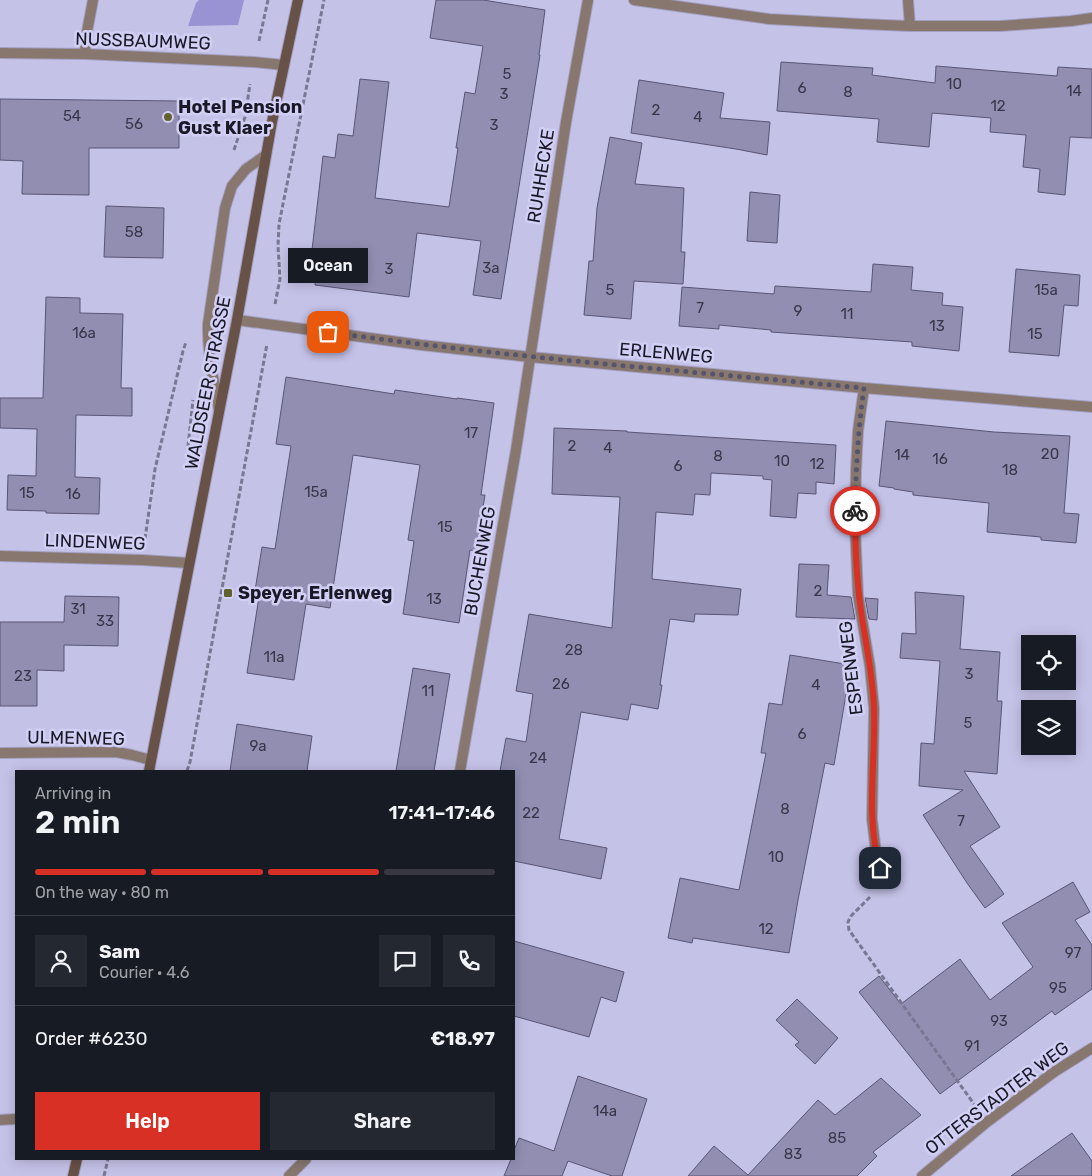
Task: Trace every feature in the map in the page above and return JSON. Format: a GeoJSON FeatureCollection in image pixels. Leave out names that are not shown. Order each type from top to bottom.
{"type":"FeatureCollection","features":[{"type":"Feature","properties":{"kind":"main road","name":"WALDSEER STRASSE"},"geometry":{"type":"LineString","coordinates":[[149,770],[238,320],[272,122],[298,0]]}},
{"type":"Feature","properties":{"kind":"main road"},"geometry":{"type":"LineString","coordinates":[[74,1176],[77,1160]]}},
{"type":"Feature","properties":{"kind":"street"},"geometry":{"type":"LineString","coordinates":[[85,54],[86,37],[93,0]]}},
{"type":"Feature","properties":{"kind":"street","name":"RUHHECKE"},"geometry":{"type":"LineString","coordinates":[[530,357],[566,122],[588,0]]}},
{"type":"Feature","properties":{"kind":"street"},"geometry":{"type":"LineString","coordinates":[[634,0],[769,19],[910,26],[1000,26],[1092,18]]}},
{"type":"Feature","properties":{"kind":"street"},"geometry":{"type":"LineString","coordinates":[[908,0],[910,26]]}},
{"type":"Feature","properties":{"kind":"street","name":"NUSSBAUMWEG"},"geometry":{"type":"LineString","coordinates":[[0,53],[85,54],[284,65]]}},
{"type":"Feature","properties":{"kind":"street"},"geometry":{"type":"LineString","coordinates":[[219,411],[210,362],[208,324],[225,208],[232,186],[246,169],[266,155]]}},
{"type":"Feature","properties":{"kind":"street","name":"ERLENWEG"},"geometry":{"type":"LineString","coordinates":[[238,320],[421,345],[530,357],[1092,407]]}},
{"type":"Feature","properties":{"kind":"street","name":"BUCHENWEG"},"geometry":{"type":"LineString","coordinates":[[460,770],[530,357]]}},
{"type":"Feature","properties":{"kind":"street","name":"ESPENWEG"},"geometry":{"type":"LineString","coordinates":[[864,388],[858,431],[856,470],[858,595],[870,667],[874,708],[872,819],[876,853],[885,883]]}},
{"type":"Feature","properties":{"kind":"street","name":"LINDENWEG"},"geometry":{"type":"LineString","coordinates":[[0,556],[189,562]]}},
{"type":"Feature","properties":{"kind":"street","name":"ULMENWEG"},"geometry":{"type":"LineString","coordinates":[[0,753],[116,752],[151,760]]}},
{"type":"Feature","properties":{"kind":"street","name":"OTTERSTADTER WEG"},"geometry":{"type":"LineString","coordinates":[[922,1176],[987,1122],[1054,1072],[1092,1048]]}},
{"type":"Feature","properties":{"kind":"street"},"geometry":{"type":"LineString","coordinates":[[0,1120],[15,1119]]}},
{"type":"Feature","properties":{"kind":"street"},"geometry":{"type":"LineString","coordinates":[[289,1176],[305,1160]]}},
{"type":"Feature","properties":{"kind":"path"},"geometry":{"type":"LineString","coordinates":[[187,770],[280,279],[279,224],[324,0]]}},
{"type":"Feature","properties":{"kind":"path"},"geometry":{"type":"LineString","coordinates":[[142,560],[155,469],[182,351],[189,336]]}},
{"type":"Feature","properties":{"kind":"path"},"geometry":{"type":"LineString","coordinates":[[188,447],[194,395]]}},
{"type":"Feature","properties":{"kind":"path"},"geometry":{"type":"LineString","coordinates":[[885,883],[851,916],[848,922],[848,930],[987,1122]]}},
{"type":"Feature","properties":{"kind":"path"},"geometry":{"type":"LineString","coordinates":[[104,1176],[108,1160]]}},
{"type":"Feature","properties":{"kind":"shaded area"},"geometry":{"type":"Polygon","coordinates":[[[199,0],[244,0],[238,25],[188,26],[196,3],[199,0]]]}},
{"type":"Feature","properties":{"kind":"building"},"geometry":{"type":"Polygon","coordinates":[[[436,0],[483,0],[545,10],[540,55],[501,299],[473,295],[481,241],[417,233],[409,297],[315,285],[317,268],[310,267],[323,156],[335,158],[338,134],[353,136],[360,79],[389,82],[375,198],[449,207],[465,92],[475,94],[483,46],[430,38],[436,0]]]}},
{"type":"Feature","properties":{"kind":"building"},"geometry":{"type":"Polygon","coordinates":[[[781,62],[873,68],[872,75],[935,83],[936,66],[1057,76],[1058,67],[1092,69],[1092,138],[1070,137],[1065,195],[1038,192],[1040,169],[1023,167],[1026,135],[990,132],[991,118],[932,113],[929,147],[877,142],[879,119],[777,111],[781,62]]]}},
{"type":"Feature","properties":{"kind":"building"},"geometry":{"type":"Polygon","coordinates":[[[639,80],[724,93],[720,118],[770,122],[767,155],[631,133],[639,80]]]}},
{"type":"Feature","properties":{"kind":"building"},"geometry":{"type":"Polygon","coordinates":[[[0,99],[179,101],[179,148],[89,148],[89,195],[22,194],[23,161],[0,160],[0,99]]]}},
{"type":"Feature","properties":{"kind":"building"},"geometry":{"type":"Polygon","coordinates":[[[610,137],[642,143],[635,184],[684,188],[681,252],[685,252],[683,284],[634,281],[631,319],[584,315],[589,261],[593,261],[597,208],[610,137]]]}},
{"type":"Feature","properties":{"kind":"building"},"geometry":{"type":"Polygon","coordinates":[[[750,192],[780,195],[777,243],[747,241],[750,192]]]}},
{"type":"Feature","properties":{"kind":"building"},"geometry":{"type":"Polygon","coordinates":[[[106,206],[164,208],[163,258],[104,257],[106,206]]]}},
{"type":"Feature","properties":{"kind":"building"},"geometry":{"type":"Polygon","coordinates":[[[873,264],[913,267],[911,290],[943,293],[942,305],[963,307],[959,351],[912,346],[912,342],[771,332],[771,330],[719,325],[719,329],[679,326],[682,287],[774,294],[775,286],[871,292],[873,264]]]}},
{"type":"Feature","properties":{"kind":"building"},"geometry":{"type":"Polygon","coordinates":[[[1016,269],[1080,275],[1078,306],[1064,305],[1059,356],[1009,352],[1016,269]]]}},
{"type":"Feature","properties":{"kind":"building"},"geometry":{"type":"Polygon","coordinates":[[[46,297],[80,298],[80,313],[123,314],[121,388],[132,388],[132,416],[76,415],[75,477],[100,478],[99,514],[7,510],[8,475],[36,476],[37,429],[0,428],[0,398],[43,398],[46,297]]]}},
{"type":"Feature","properties":{"kind":"building"},"geometry":{"type":"Polygon","coordinates":[[[286,377],[394,394],[395,390],[494,403],[481,495],[485,495],[476,551],[470,550],[459,623],[403,614],[414,541],[408,540],[420,465],[353,455],[330,608],[306,604],[294,680],[247,673],[259,597],[254,597],[262,547],[275,549],[291,446],[276,444],[286,377]]]}},
{"type":"Feature","properties":{"kind":"building"},"geometry":{"type":"Polygon","coordinates":[[[886,421],[994,432],[1070,436],[1064,513],[1079,514],[1076,543],[1041,540],[1041,537],[987,532],[989,503],[913,495],[913,492],[879,486],[886,421]]]}},
{"type":"Feature","properties":{"kind":"building"},"geometry":{"type":"Polygon","coordinates":[[[554,428],[836,445],[834,484],[816,482],[816,494],[798,493],[796,518],[770,516],[772,480],[763,479],[763,476],[711,473],[710,495],[695,494],[693,515],[656,512],[652,579],[741,589],[738,615],[695,614],[694,622],[670,619],[658,709],[631,704],[628,720],[581,712],[559,839],[607,848],[601,879],[515,861],[515,770],[500,770],[506,738],[526,742],[533,694],[516,691],[529,614],[612,628],[620,497],[552,494],[554,428]]]}},
{"type":"Feature","properties":{"kind":"building"},"geometry":{"type":"Polygon","coordinates":[[[799,564],[829,565],[827,595],[851,597],[855,619],[796,617],[799,564]]]}},
{"type":"Feature","properties":{"kind":"building"},"geometry":{"type":"Polygon","coordinates":[[[915,592],[964,596],[960,649],[1000,652],[997,701],[1002,701],[997,774],[964,771],[1000,827],[970,846],[1004,894],[985,908],[923,815],[963,790],[919,786],[921,743],[934,744],[940,661],[900,658],[902,633],[916,634],[915,592]]]}},
{"type":"Feature","properties":{"kind":"building"},"geometry":{"type":"Polygon","coordinates":[[[65,596],[119,597],[118,646],[64,645],[64,671],[37,670],[37,706],[0,706],[0,622],[64,622],[65,596]]]}},
{"type":"Feature","properties":{"kind":"building"},"geometry":{"type":"Polygon","coordinates":[[[865,598],[878,599],[877,620],[869,619],[865,598]]]}},
{"type":"Feature","properties":{"kind":"building"},"geometry":{"type":"Polygon","coordinates":[[[790,655],[851,665],[834,765],[825,763],[789,953],[693,938],[692,943],[668,938],[680,878],[739,890],[766,753],[761,753],[769,703],[782,705],[790,655]]]}},
{"type":"Feature","properties":{"kind":"building"},"geometry":{"type":"Polygon","coordinates":[[[413,668],[450,674],[434,770],[396,770],[413,668]]]}},
{"type":"Feature","properties":{"kind":"building"},"geometry":{"type":"Polygon","coordinates":[[[237,724],[312,736],[307,770],[230,770],[237,724]]]}},
{"type":"Feature","properties":{"kind":"building"},"geometry":{"type":"Polygon","coordinates":[[[1073,882],[1090,912],[1075,920],[1092,945],[1092,989],[1055,1015],[1052,1011],[940,1094],[859,992],[879,976],[901,1004],[960,959],[990,1000],[1033,967],[1002,923],[1073,882]]]}},
{"type":"Feature","properties":{"kind":"building"},"geometry":{"type":"Polygon","coordinates":[[[515,941],[624,972],[616,1002],[601,997],[589,1037],[515,1016],[515,941]]]}},
{"type":"Feature","properties":{"kind":"building"},"geometry":{"type":"Polygon","coordinates":[[[797,999],[838,1038],[815,1064],[795,1045],[799,1042],[776,1020],[797,999]]]}},
{"type":"Feature","properties":{"kind":"building"},"geometry":{"type":"Polygon","coordinates":[[[578,1076],[647,1099],[622,1176],[612,1176],[568,1161],[562,1176],[504,1176],[511,1160],[515,1160],[515,1148],[519,1138],[554,1151],[578,1076]]]}},
{"type":"Feature","properties":{"kind":"building"},"geometry":{"type":"Polygon","coordinates":[[[881,1078],[921,1115],[873,1152],[877,1156],[857,1176],[688,1176],[714,1146],[748,1175],[818,1100],[835,1115],[881,1078]]]}},
{"type":"Feature","properties":{"kind":"building"},"geometry":{"type":"Polygon","coordinates":[[[1072,1133],[1092,1161],[1092,1176],[1011,1176],[1072,1133]]]}},
{"type":"Feature","properties":{"kind":"way so far"},"geometry":{"type":"LineString","coordinates":[[328,332],[512,355],[864,388],[858,431],[855,511]]}},
{"type":"Feature","properties":{"kind":"place","name":"Hotel Pension Gust Klaer"},"geometry":{"type":"Point","coordinates":[168,117]}},
{"type":"Feature","properties":{"kind":"place","name":"Ocean"},"geometry":{"type":"Point","coordinates":[328,332]}},
{"type":"Feature","properties":{"kind":"place","name":"Speyer, Erlenweg"},"geometry":{"type":"Point","coordinates":[228,593]}},
{"type":"Feature","properties":{"kind":"route"},"geometry":{"type":"LineString","coordinates":[[855,511],[858,595],[870,667],[874,708],[872,819],[876,853],[880,868]]}}]}
